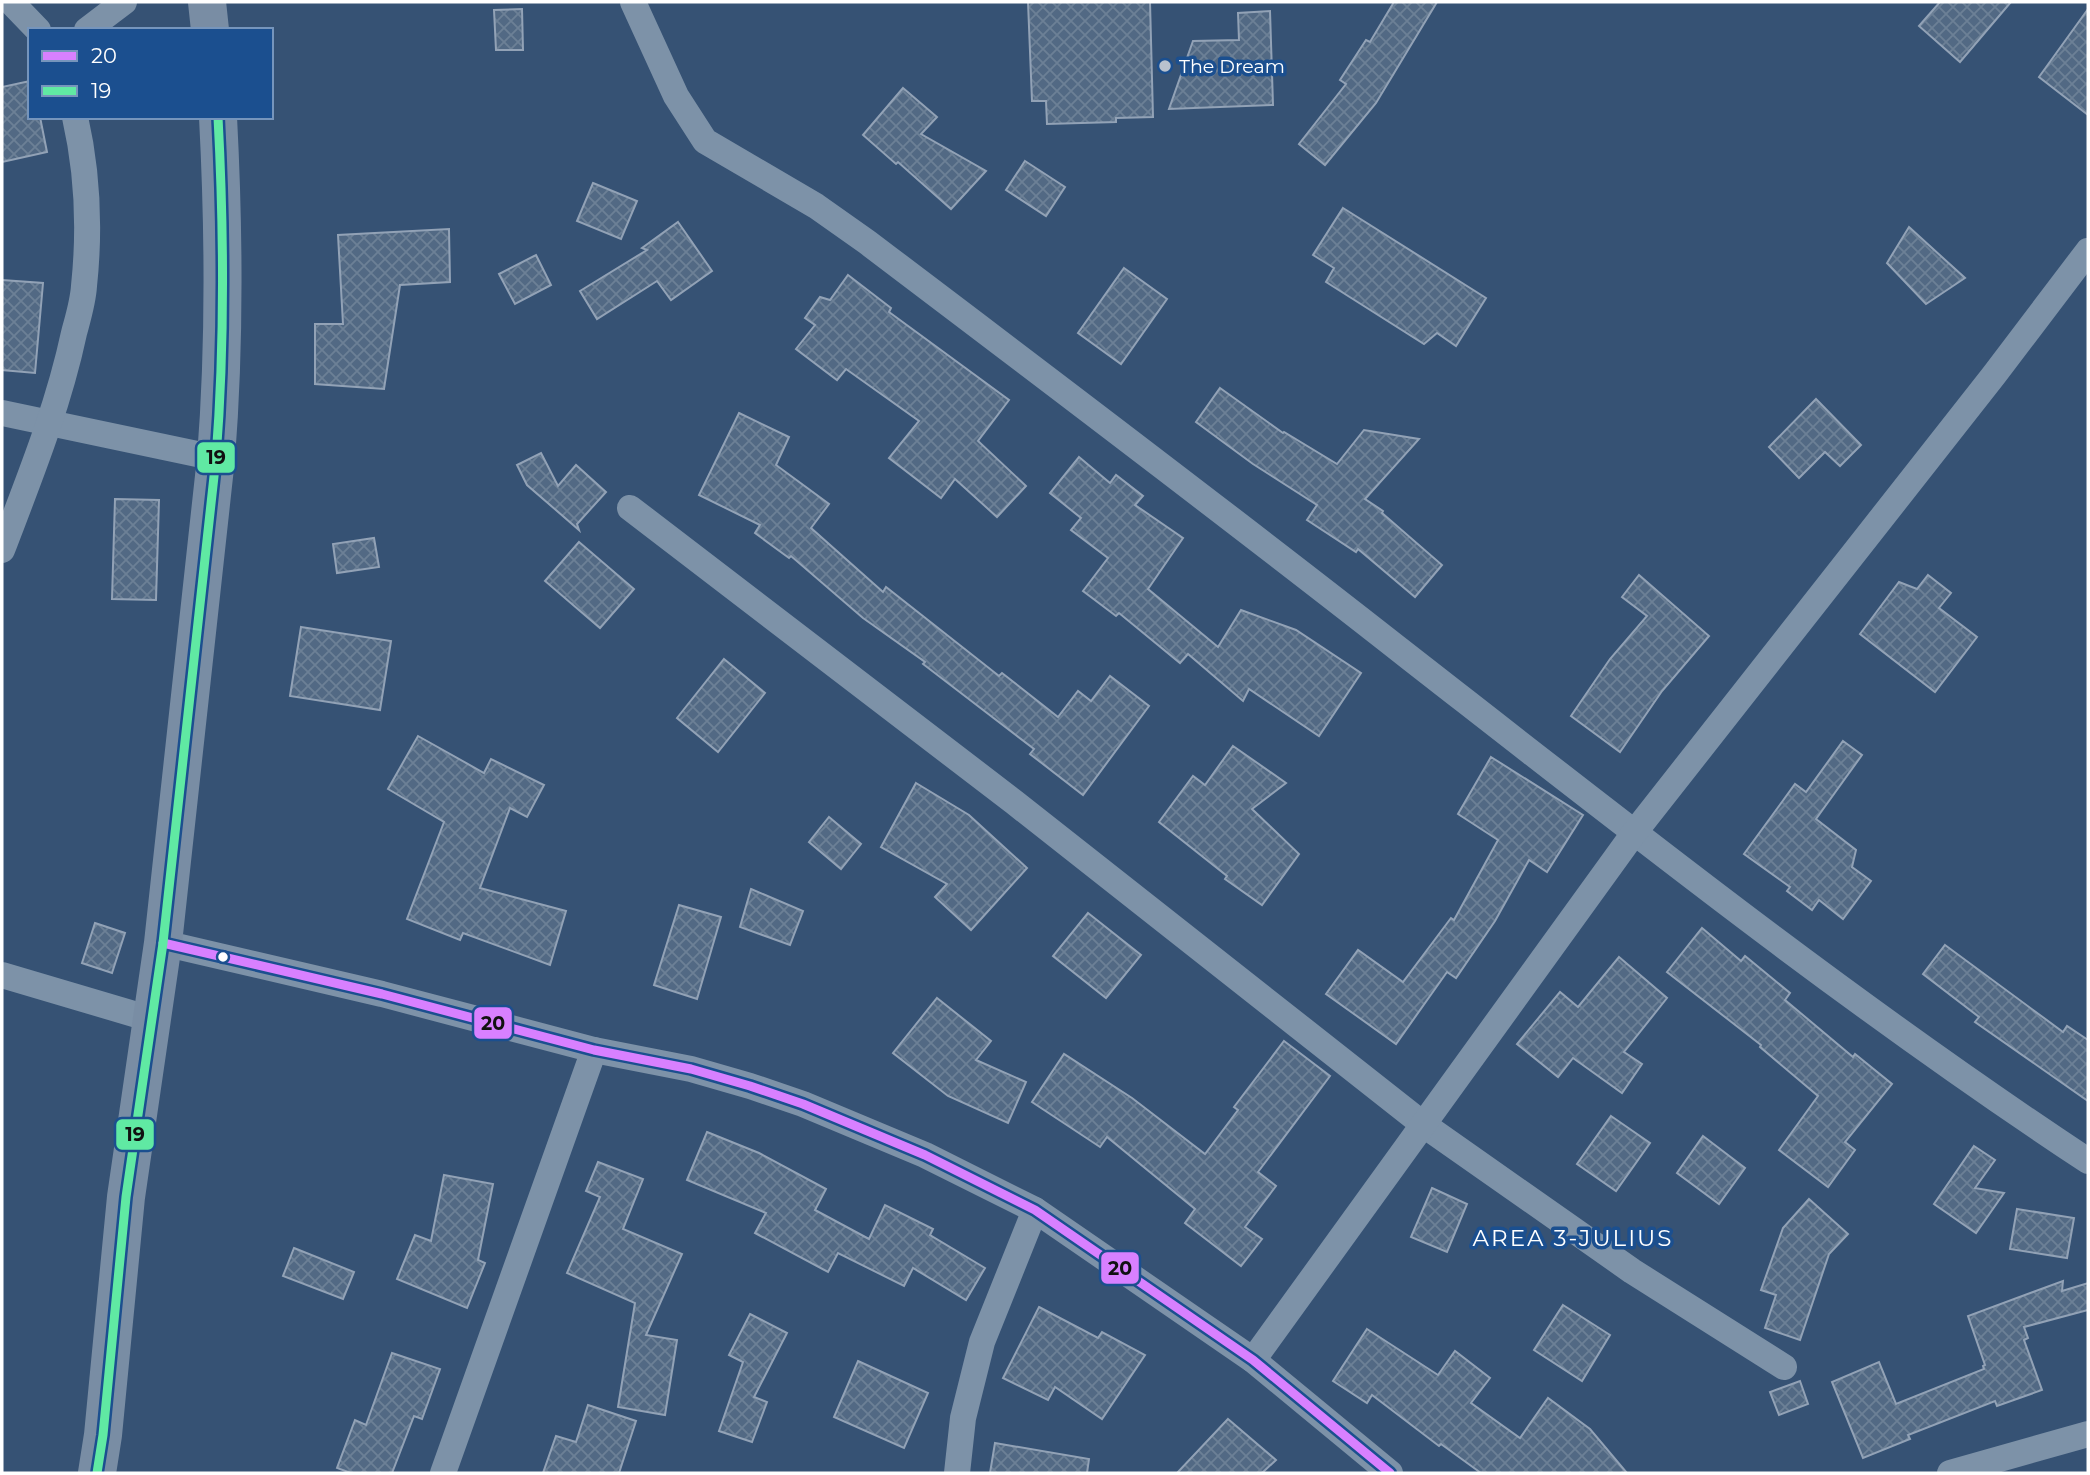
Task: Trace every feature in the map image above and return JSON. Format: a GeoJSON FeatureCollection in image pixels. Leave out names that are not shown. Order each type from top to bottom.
{"type":"FeatureCollection","features":[{"type":"Feature","properties":{"kind":"main road"},"geometry":{"type":"LineString","coordinates":[[207,2],[210,28]]}},
{"type":"Feature","properties":{"kind":"main road"},"geometry":{"type":"LineString","coordinates":[[96,1473],[103,1435],[126,1197],[154,1020],[216,458],[221,394],[223,265],[218,119]]}},
{"type":"Feature","properties":{"kind":"street"},"geometry":{"type":"LineString","coordinates":[[10,2],[36,28]]}},
{"type":"Feature","properties":{"kind":"street"},"geometry":{"type":"LineString","coordinates":[[90,28],[124,2]]}},
{"type":"Feature","properties":{"kind":"street"},"geometry":{"type":"LineString","coordinates":[[634,2],[676,96],[705,141],[816,206],[867,242],[1240,524],[1829,982],[1981,1090],[2088,1161]]}},
{"type":"Feature","properties":{"kind":"street"},"geometry":{"type":"LineString","coordinates":[[2,550],[49,422],[68,361],[84,289],[88,215],[84,156],[75,119]]}},
{"type":"Feature","properties":{"kind":"street"},"geometry":{"type":"LineString","coordinates":[[1253,1360],[1634,833],[1994,375],[2088,251]]}},
{"type":"Feature","properties":{"kind":"street"},"geometry":{"type":"LineString","coordinates":[[2,413],[216,458]]}},
{"type":"Feature","properties":{"kind":"street"},"geometry":{"type":"LineString","coordinates":[[630,508],[1014,802],[1424,1125],[1632,1271],[1784,1367]]}},
{"type":"Feature","properties":{"kind":"street"},"geometry":{"type":"LineString","coordinates":[[163,943],[382,994],[594,1050],[691,1069],[803,1104],[925,1155],[1034,1210],[1253,1360],[1390,1473]]}},
{"type":"Feature","properties":{"kind":"street"},"geometry":{"type":"LineString","coordinates":[[2,975],[154,1020]]}},
{"type":"Feature","properties":{"kind":"street"},"geometry":{"type":"LineString","coordinates":[[443,1473],[594,1050]]}},
{"type":"Feature","properties":{"kind":"street"},"geometry":{"type":"LineString","coordinates":[[957,1473],[963,1418],[982,1342],[1034,1210]]}},
{"type":"Feature","properties":{"kind":"street"},"geometry":{"type":"LineString","coordinates":[[1950,1473],[2088,1434]]}},
{"type":"Feature","properties":{"kind":"building"},"geometry":{"type":"Polygon","coordinates":[[[1028,2],[1150,2],[1153,117],[1116,118],[1116,122],[1047,124],[1046,101],[1032,101],[1028,2]]]}},
{"type":"Feature","properties":{"kind":"building"},"geometry":{"type":"Polygon","coordinates":[[[1394,2],[1437,2],[1376,103],[1325,165],[1299,144],[1346,84],[1340,80],[1366,40],[1370,42],[1394,2]]]}},
{"type":"Feature","properties":{"kind":"building"},"geometry":{"type":"Polygon","coordinates":[[[1940,2],[2011,2],[1960,62],[1919,26],[1940,2]]]}},
{"type":"Feature","properties":{"kind":"building"},"geometry":{"type":"Polygon","coordinates":[[[522,9],[523,50],[496,50],[494,10],[522,9]]]}},
{"type":"Feature","properties":{"kind":"building"},"geometry":{"type":"Polygon","coordinates":[[[2088,9],[2088,115],[2039,77],[2088,9]]]}},
{"type":"Feature","properties":{"kind":"building"},"geometry":{"type":"Polygon","coordinates":[[[1270,11],[1273,105],[1169,109],[1193,41],[1239,40],[1238,13],[1270,11]]]}},
{"type":"Feature","properties":{"kind":"building"},"geometry":{"type":"Polygon","coordinates":[[[28,81],[28,119],[40,119],[47,152],[2,162],[2,87],[28,81]]]}},
{"type":"Feature","properties":{"kind":"building"},"geometry":{"type":"Polygon","coordinates":[[[903,88],[937,117],[921,134],[986,171],[951,209],[863,135],[903,88]]]}},
{"type":"Feature","properties":{"kind":"building"},"geometry":{"type":"Polygon","coordinates":[[[1025,161],[1065,187],[1046,216],[1006,190],[1025,161]]]}},
{"type":"Feature","properties":{"kind":"building"},"geometry":{"type":"Polygon","coordinates":[[[593,183],[637,201],[621,239],[577,221],[593,183]]]}},
{"type":"Feature","properties":{"kind":"building"},"geometry":{"type":"Polygon","coordinates":[[[1343,208],[1486,298],[1456,346],[1437,333],[1424,344],[1326,282],[1334,268],[1313,255],[1343,208]]]}},
{"type":"Feature","properties":{"kind":"building"},"geometry":{"type":"Polygon","coordinates":[[[678,222],[712,271],[671,300],[657,281],[597,319],[580,291],[647,250],[642,248],[678,222]]]}},
{"type":"Feature","properties":{"kind":"building"},"geometry":{"type":"Polygon","coordinates":[[[1909,227],[1965,278],[1926,304],[1887,263],[1909,227]]]}},
{"type":"Feature","properties":{"kind":"building"},"geometry":{"type":"Polygon","coordinates":[[[449,229],[450,282],[400,285],[384,389],[315,384],[315,324],[343,324],[338,235],[449,229]]]}},
{"type":"Feature","properties":{"kind":"building"},"geometry":{"type":"Polygon","coordinates":[[[536,255],[551,285],[515,304],[499,274],[536,255]]]}},
{"type":"Feature","properties":{"kind":"building"},"geometry":{"type":"Polygon","coordinates":[[[1124,268],[1167,299],[1121,364],[1078,333],[1124,268]]]}},
{"type":"Feature","properties":{"kind":"building"},"geometry":{"type":"Polygon","coordinates":[[[848,275],[891,308],[889,312],[1009,400],[978,441],[1026,486],[997,517],[955,479],[941,498],[889,458],[919,421],[846,369],[837,380],[796,349],[815,325],[805,318],[820,297],[830,300],[848,275]]]}},
{"type":"Feature","properties":{"kind":"building"},"geometry":{"type":"Polygon","coordinates":[[[2,280],[43,283],[35,373],[2,370],[2,280]]]}},
{"type":"Feature","properties":{"kind":"building"},"geometry":{"type":"Polygon","coordinates":[[[1220,388],[1283,433],[1337,464],[1364,430],[1419,439],[1365,499],[1383,511],[1382,513],[1442,565],[1415,597],[1358,549],[1356,552],[1307,520],[1317,505],[1253,464],[1196,422],[1220,388]]]}},
{"type":"Feature","properties":{"kind":"building"},"geometry":{"type":"Polygon","coordinates":[[[1816,399],[1861,445],[1840,466],[1825,452],[1799,478],[1769,447],[1816,399]]]}},
{"type":"Feature","properties":{"kind":"building"},"geometry":{"type":"Polygon","coordinates":[[[739,413],[789,437],[776,465],[829,504],[811,528],[883,592],[886,587],[999,676],[1002,673],[1058,717],[1078,691],[1091,701],[1110,676],[1149,706],[1083,795],[1030,754],[1034,749],[923,664],[925,662],[863,618],[791,556],[789,558],[755,533],[760,525],[699,495],[739,413]]]}},
{"type":"Feature","properties":{"kind":"building"},"geometry":{"type":"Polygon","coordinates":[[[541,453],[558,486],[576,465],[606,492],[577,524],[579,530],[527,485],[517,465],[541,453]]]}},
{"type":"Feature","properties":{"kind":"building"},"geometry":{"type":"Polygon","coordinates":[[[1079,457],[1110,483],[1116,475],[1143,496],[1135,505],[1183,538],[1148,589],[1218,647],[1241,610],[1296,630],[1361,673],[1319,736],[1249,689],[1243,701],[1188,654],[1180,663],[1119,613],[1116,616],[1083,591],[1108,558],[1071,530],[1081,518],[1050,493],[1079,457]]]}},
{"type":"Feature","properties":{"kind":"building"},"geometry":{"type":"Polygon","coordinates":[[[115,499],[159,500],[156,600],[112,599],[115,499]]]}},
{"type":"Feature","properties":{"kind":"building"},"geometry":{"type":"Polygon","coordinates":[[[374,538],[379,567],[337,573],[333,544],[374,538]]]}},
{"type":"Feature","properties":{"kind":"building"},"geometry":{"type":"Polygon","coordinates":[[[579,542],[634,589],[600,628],[545,581],[579,542]]]}},
{"type":"Feature","properties":{"kind":"building"},"geometry":{"type":"Polygon","coordinates":[[[1639,575],[1709,636],[1662,691],[1620,752],[1571,716],[1610,659],[1647,616],[1622,597],[1639,575]]]}},
{"type":"Feature","properties":{"kind":"building"},"geometry":{"type":"Polygon","coordinates":[[[1928,575],[1951,593],[1939,608],[1977,637],[1935,692],[1860,634],[1899,582],[1917,589],[1928,575]]]}},
{"type":"Feature","properties":{"kind":"building"},"geometry":{"type":"Polygon","coordinates":[[[301,627],[391,641],[380,710],[290,696],[301,627]]]}},
{"type":"Feature","properties":{"kind":"building"},"geometry":{"type":"Polygon","coordinates":[[[724,659],[765,693],[718,752],[677,718],[724,659]]]}},
{"type":"Feature","properties":{"kind":"building"},"geometry":{"type":"Polygon","coordinates":[[[418,736],[484,773],[491,759],[544,785],[527,817],[510,808],[480,888],[566,911],[550,965],[463,933],[460,940],[407,919],[444,822],[388,789],[418,736]]]}},
{"type":"Feature","properties":{"kind":"building"},"geometry":{"type":"Polygon","coordinates":[[[1843,741],[1862,755],[1816,819],[1856,850],[1852,867],[1871,881],[1843,919],[1819,900],[1812,910],[1787,891],[1790,887],[1744,854],[1795,784],[1806,792],[1843,741]]]}},
{"type":"Feature","properties":{"kind":"building"},"geometry":{"type":"Polygon","coordinates":[[[1233,746],[1286,783],[1252,809],[1299,854],[1262,905],[1225,879],[1227,876],[1159,822],[1193,776],[1205,785],[1233,746]]]}},
{"type":"Feature","properties":{"kind":"building"},"geometry":{"type":"Polygon","coordinates":[[[1491,757],[1583,815],[1547,872],[1529,860],[1495,921],[1456,978],[1447,972],[1396,1044],[1326,994],[1358,950],[1403,982],[1451,918],[1454,920],[1498,840],[1458,814],[1491,757]]]}},
{"type":"Feature","properties":{"kind":"building"},"geometry":{"type":"Polygon","coordinates":[[[916,783],[969,815],[1027,868],[971,930],[935,897],[947,884],[881,847],[916,783]]]}},
{"type":"Feature","properties":{"kind":"building"},"geometry":{"type":"Polygon","coordinates":[[[829,817],[861,844],[841,869],[809,842],[829,817]]]}},
{"type":"Feature","properties":{"kind":"building"},"geometry":{"type":"Polygon","coordinates":[[[751,889],[803,911],[790,945],[740,927],[751,889]]]}},
{"type":"Feature","properties":{"kind":"building"},"geometry":{"type":"Polygon","coordinates":[[[679,905],[721,917],[697,999],[654,985],[679,905]]]}},
{"type":"Feature","properties":{"kind":"building"},"geometry":{"type":"Polygon","coordinates":[[[1088,913],[1141,955],[1106,998],[1053,956],[1088,913]]]}},
{"type":"Feature","properties":{"kind":"building"},"geometry":{"type":"Polygon","coordinates":[[[95,923],[125,933],[112,973],[82,963],[95,923]]]}},
{"type":"Feature","properties":{"kind":"building"},"geometry":{"type":"Polygon","coordinates":[[[1702,928],[1741,961],[1745,956],[1790,993],[1785,1000],[1853,1057],[1855,1054],[1892,1084],[1845,1142],[1855,1150],[1828,1187],[1779,1150],[1818,1096],[1760,1047],[1761,1045],[1667,972],[1702,928]]]}},
{"type":"Feature","properties":{"kind":"building"},"geometry":{"type":"Polygon","coordinates":[[[1945,945],[2063,1032],[2067,1026],[2088,1040],[2088,1101],[1975,1022],[1979,1017],[1923,974],[1945,945]]]}},
{"type":"Feature","properties":{"kind":"building"},"geometry":{"type":"Polygon","coordinates":[[[1619,957],[1667,998],[1624,1052],[1642,1064],[1622,1093],[1573,1058],[1558,1077],[1517,1044],[1560,992],[1578,1007],[1619,957]]]}},
{"type":"Feature","properties":{"kind":"building"},"geometry":{"type":"Polygon","coordinates":[[[937,998],[991,1041],[976,1060],[1026,1082],[1008,1123],[948,1096],[893,1053],[937,998]]]}},
{"type":"Feature","properties":{"kind":"building"},"geometry":{"type":"Polygon","coordinates":[[[1284,1041],[1330,1076],[1258,1172],[1276,1186],[1245,1227],[1262,1239],[1241,1266],[1185,1223],[1195,1209],[1107,1137],[1100,1147],[1032,1102],[1064,1054],[1132,1098],[1205,1154],[1238,1110],[1234,1107],[1284,1041]]]}},
{"type":"Feature","properties":{"kind":"building"},"geometry":{"type":"Polygon","coordinates":[[[1611,1116],[1650,1143],[1616,1191],[1577,1164],[1611,1116]]]}},
{"type":"Feature","properties":{"kind":"building"},"geometry":{"type":"Polygon","coordinates":[[[707,1132],[759,1153],[826,1189],[815,1210],[869,1239],[885,1205],[933,1229],[930,1235],[985,1268],[966,1300],[913,1268],[904,1286],[838,1253],[828,1272],[755,1233],[766,1213],[687,1180],[707,1132]]]}},
{"type":"Feature","properties":{"kind":"building"},"geometry":{"type":"Polygon","coordinates":[[[1703,1136],[1745,1168],[1719,1204],[1677,1173],[1703,1136]]]}},
{"type":"Feature","properties":{"kind":"building"},"geometry":{"type":"Polygon","coordinates":[[[1974,1146],[1995,1160],[1975,1188],[2004,1193],[1976,1233],[1934,1204],[1974,1146]]]}},
{"type":"Feature","properties":{"kind":"building"},"geometry":{"type":"Polygon","coordinates":[[[598,1162],[643,1179],[623,1229],[682,1254],[646,1335],[677,1340],[665,1415],[618,1407],[635,1303],[567,1273],[600,1197],[586,1191],[598,1162]]]}},
{"type":"Feature","properties":{"kind":"building"},"geometry":{"type":"Polygon","coordinates":[[[444,1175],[493,1184],[478,1260],[485,1263],[467,1308],[397,1279],[415,1235],[431,1241],[444,1175]]]}},
{"type":"Feature","properties":{"kind":"building"},"geometry":{"type":"Polygon","coordinates":[[[1432,1188],[1467,1204],[1447,1252],[1411,1237],[1432,1188]]]}},
{"type":"Feature","properties":{"kind":"building"},"geometry":{"type":"Polygon","coordinates":[[[1809,1199],[1848,1234],[1829,1254],[1800,1340],[1765,1328],[1776,1295],[1761,1290],[1783,1228],[1809,1199]]]}},
{"type":"Feature","properties":{"kind":"building"},"geometry":{"type":"Polygon","coordinates":[[[2017,1209],[2074,1218],[2067,1258],[2010,1249],[2017,1209]]]}},
{"type":"Feature","properties":{"kind":"building"},"geometry":{"type":"Polygon","coordinates":[[[294,1248],[354,1272],[343,1299],[283,1276],[294,1248]]]}},
{"type":"Feature","properties":{"kind":"building"},"geometry":{"type":"Polygon","coordinates":[[[2063,1281],[2062,1291],[2088,1283],[2088,1310],[2024,1327],[2028,1338],[2024,1340],[2042,1390],[1997,1406],[1995,1401],[1908,1435],[1910,1439],[1863,1458],[1832,1382],[1879,1362],[1896,1404],[1984,1369],[1985,1365],[1968,1316],[2063,1281]]]}},
{"type":"Feature","properties":{"kind":"building"},"geometry":{"type":"Polygon","coordinates":[[[1563,1305],[1610,1335],[1582,1381],[1534,1350],[1563,1305]]]}},
{"type":"Feature","properties":{"kind":"building"},"geometry":{"type":"Polygon","coordinates":[[[1039,1307],[1098,1338],[1102,1332],[1145,1355],[1102,1419],[1055,1387],[1048,1400],[1003,1378],[1039,1307]]]}},
{"type":"Feature","properties":{"kind":"building"},"geometry":{"type":"Polygon","coordinates":[[[750,1314],[787,1333],[754,1397],[767,1402],[752,1442],[719,1431],[743,1362],[729,1355],[750,1314]]]}},
{"type":"Feature","properties":{"kind":"building"},"geometry":{"type":"Polygon","coordinates":[[[1367,1329],[1438,1375],[1455,1351],[1490,1378],[1471,1403],[1520,1438],[1548,1398],[1590,1429],[1627,1473],[1481,1473],[1441,1444],[1439,1446],[1372,1395],[1367,1403],[1333,1381],[1367,1329]]]}},
{"type":"Feature","properties":{"kind":"building"},"geometry":{"type":"Polygon","coordinates":[[[392,1353],[440,1369],[422,1419],[414,1416],[392,1473],[351,1473],[337,1468],[355,1420],[366,1425],[392,1353]]]}},
{"type":"Feature","properties":{"kind":"building"},"geometry":{"type":"Polygon","coordinates":[[[858,1361],[928,1393],[904,1448],[834,1417],[858,1361]]]}},
{"type":"Feature","properties":{"kind":"building"},"geometry":{"type":"Polygon","coordinates":[[[1800,1381],[1808,1404],[1779,1415],[1770,1392],[1800,1381]]]}},
{"type":"Feature","properties":{"kind":"building"},"geometry":{"type":"Polygon","coordinates":[[[588,1405],[636,1421],[619,1473],[543,1473],[556,1436],[576,1442],[588,1405]]]}},
{"type":"Feature","properties":{"kind":"building"},"geometry":{"type":"Polygon","coordinates":[[[1228,1419],[1276,1460],[1262,1473],[1177,1473],[1228,1419]]]}},
{"type":"Feature","properties":{"kind":"building"},"geometry":{"type":"Polygon","coordinates":[[[995,1443],[1089,1459],[1087,1473],[990,1473],[995,1443]]]}},
{"type":"Feature","properties":{"kind":"transit line","name":"19"},"geometry":{"type":"LineString","coordinates":[[97,1473],[126,1197],[163,943],[216,458],[223,288],[218,119]]}},
{"type":"Feature","properties":{"kind":"transit line","name":"20"},"geometry":{"type":"LineString","coordinates":[[163,943],[382,994],[594,1050],[691,1069],[803,1104],[925,1155],[1035,1210],[1253,1360],[1390,1473]]}},
{"type":"Feature","properties":{"kind":"place","name":"The Dream"},"geometry":{"type":"Point","coordinates":[1165,66]}},
{"type":"Feature","properties":{"kind":"district","name":"AREA 3-JULIUS"},"geometry":{"type":"Point","coordinates":[1573,1238]}}]}
